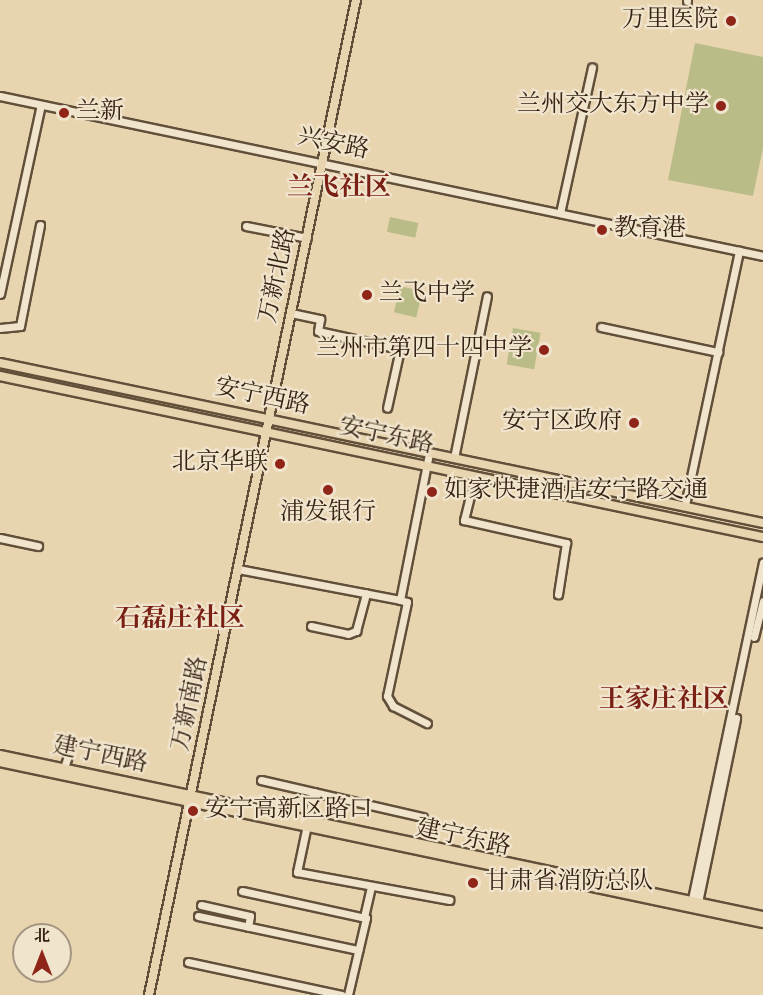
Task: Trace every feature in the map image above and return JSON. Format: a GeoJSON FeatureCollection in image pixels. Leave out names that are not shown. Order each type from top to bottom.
{"type":"FeatureCollection","features":[{"type":"Feature","properties":{"kind":"main road","name":"万新北路"},"geometry":{"type":"LineString","coordinates":[[268,419],[356,0]]}},
{"type":"Feature","properties":{"kind":"main road","name":"安宁西路"},"geometry":{"type":"LineString","coordinates":[[0,363],[763,523]]}},
{"type":"Feature","properties":{"kind":"main road","name":"安宁东路"},"geometry":{"type":"LineString","coordinates":[[0,376],[763,537]]}},
{"type":"Feature","properties":{"kind":"main road","name":"万新南路"},"geometry":{"type":"LineString","coordinates":[[149,995],[192,800],[268,419]]}},
{"type":"Feature","properties":{"kind":"main road","name":"建宁西路"},"geometry":{"type":"LineString","coordinates":[[0,755],[64,768],[192,800]]}},
{"type":"Feature","properties":{"kind":"main road","name":"建宁西路"},"geometry":{"type":"LineString","coordinates":[[0,762],[192,800]]}},
{"type":"Feature","properties":{"kind":"main road","name":"建宁东路"},"geometry":{"type":"LineString","coordinates":[[192,800],[694,905],[763,916]]}},
{"type":"Feature","properties":{"kind":"main road","name":"建宁东路"},"geometry":{"type":"LineString","coordinates":[[694,905],[763,923]]}},
{"type":"Feature","properties":{"kind":"street"},"geometry":{"type":"LineString","coordinates":[[561,213],[592,67]]}},
{"type":"Feature","properties":{"kind":"street","name":"兴安路"},"geometry":{"type":"LineString","coordinates":[[0,96],[763,256]]}},
{"type":"Feature","properties":{"kind":"street"},"geometry":{"type":"LineString","coordinates":[[0,294],[41,105]]}},
{"type":"Feature","properties":{"kind":"street"},"geometry":{"type":"LineString","coordinates":[[0,328],[20,326],[40,225]]}},
{"type":"Feature","properties":{"kind":"street"},"geometry":{"type":"LineString","coordinates":[[246,226],[306,238]]}},
{"type":"Feature","properties":{"kind":"street"},"geometry":{"type":"LineString","coordinates":[[685,505],[739,251]]}},
{"type":"Feature","properties":{"kind":"street"},"geometry":{"type":"LineString","coordinates":[[454,458],[487,296]]}},
{"type":"Feature","properties":{"kind":"street"},"geometry":{"type":"LineString","coordinates":[[291,313],[320,319],[318,331],[400,349],[387,408]]}},
{"type":"Feature","properties":{"kind":"street"},"geometry":{"type":"LineString","coordinates":[[601,327],[718,352]]}},
{"type":"Feature","properties":{"kind":"street"},"geometry":{"type":"LineString","coordinates":[[400,600],[429,453]]}},
{"type":"Feature","properties":{"kind":"street"},"geometry":{"type":"LineString","coordinates":[[480,477],[470,496],[464,520],[566,543],[558,594]]}},
{"type":"Feature","properties":{"kind":"street"},"geometry":{"type":"LineString","coordinates":[[0,538],[38,546]]}},
{"type":"Feature","properties":{"kind":"street"},"geometry":{"type":"LineString","coordinates":[[694,905],[763,563]]}},
{"type":"Feature","properties":{"kind":"street"},"geometry":{"type":"LineString","coordinates":[[238,569],[407,602],[387,696],[398,710],[427,723]]}},
{"type":"Feature","properties":{"kind":"street"},"geometry":{"type":"LineString","coordinates":[[311,626],[348,634],[356,631],[366,593]]}},
{"type":"Feature","properties":{"kind":"street"},"geometry":{"type":"LineString","coordinates":[[694,905],[763,601]]}},
{"type":"Feature","properties":{"kind":"street"},"geometry":{"type":"LineString","coordinates":[[64,768],[68,756]]}},
{"type":"Feature","properties":{"kind":"street"},"geometry":{"type":"LineString","coordinates":[[261,780],[423,817]]}},
{"type":"Feature","properties":{"kind":"street"},"geometry":{"type":"LineString","coordinates":[[314,792],[309,825],[297,872],[448,900]]}},
{"type":"Feature","properties":{"kind":"street"},"geometry":{"type":"LineString","coordinates":[[348,995],[371,887]]}},
{"type":"Feature","properties":{"kind":"street"},"geometry":{"type":"LineString","coordinates":[[243,891],[364,917]]}},
{"type":"Feature","properties":{"kind":"street"},"geometry":{"type":"LineString","coordinates":[[201,905],[250,916],[248,927]]}},
{"type":"Feature","properties":{"kind":"street"},"geometry":{"type":"LineString","coordinates":[[198,916],[358,950]]}},
{"type":"Feature","properties":{"kind":"street"},"geometry":{"type":"LineString","coordinates":[[188,962],[342,995]]}},
{"type":"Feature","properties":{"kind":"green space","name":"兰州交大东方中学"},"geometry":{"type":"Polygon","coordinates":[[[695,43],[763,57],[763,148],[753,196],[668,180],[695,43]]]}},
{"type":"Feature","properties":{"kind":"green space"},"geometry":{"type":"Polygon","coordinates":[[[390,217],[418,223],[415,238],[387,232],[390,217]]]}},
{"type":"Feature","properties":{"kind":"green space"},"geometry":{"type":"Polygon","coordinates":[[[400,286],[422,291],[416,317],[394,312],[400,286]]]}},
{"type":"Feature","properties":{"kind":"green space"},"geometry":{"type":"Polygon","coordinates":[[[513,328],[541,333],[534,369],[507,364],[513,328]]]}},
{"type":"Feature","properties":{"kind":"place","name":"万里医院"},"geometry":{"type":"Point","coordinates":[731,21]}},
{"type":"Feature","properties":{"kind":"place","name":"兰州交大东方中学"},"geometry":{"type":"Point","coordinates":[721,106]}},
{"type":"Feature","properties":{"kind":"place","name":"兰新"},"geometry":{"type":"Point","coordinates":[64,113]}},
{"type":"Feature","properties":{"kind":"place","name":"教育港"},"geometry":{"type":"Point","coordinates":[602,230]}},
{"type":"Feature","properties":{"kind":"place","name":"兰飞中学"},"geometry":{"type":"Point","coordinates":[367,295]}},
{"type":"Feature","properties":{"kind":"place","name":"兰州市第四十四中学"},"geometry":{"type":"Point","coordinates":[544,350]}},
{"type":"Feature","properties":{"kind":"place","name":"安宁区政府"},"geometry":{"type":"Point","coordinates":[634,423]}},
{"type":"Feature","properties":{"kind":"place","name":"北京华联"},"geometry":{"type":"Point","coordinates":[280,464]}},
{"type":"Feature","properties":{"kind":"place","name":"浦发银行"},"geometry":{"type":"Point","coordinates":[328,490]}},
{"type":"Feature","properties":{"kind":"place","name":"如家快捷酒店安宁路交通"},"geometry":{"type":"Point","coordinates":[432,492]}},
{"type":"Feature","properties":{"kind":"place","name":"安宁高新区路口"},"geometry":{"type":"Point","coordinates":[193,811]}},
{"type":"Feature","properties":{"kind":"place","name":"甘肃省消防总队"},"geometry":{"type":"Point","coordinates":[473,883]}},
{"type":"Feature","properties":{"kind":"district","name":"兰飞社区"},"geometry":{"type":"Point","coordinates":[339,189]}},
{"type":"Feature","properties":{"kind":"district","name":"石磊庄社区"},"geometry":{"type":"Point","coordinates":[180,620]}},
{"type":"Feature","properties":{"kind":"district","name":"王家庄社区"},"geometry":{"type":"Point","coordinates":[664,701]}}]}
